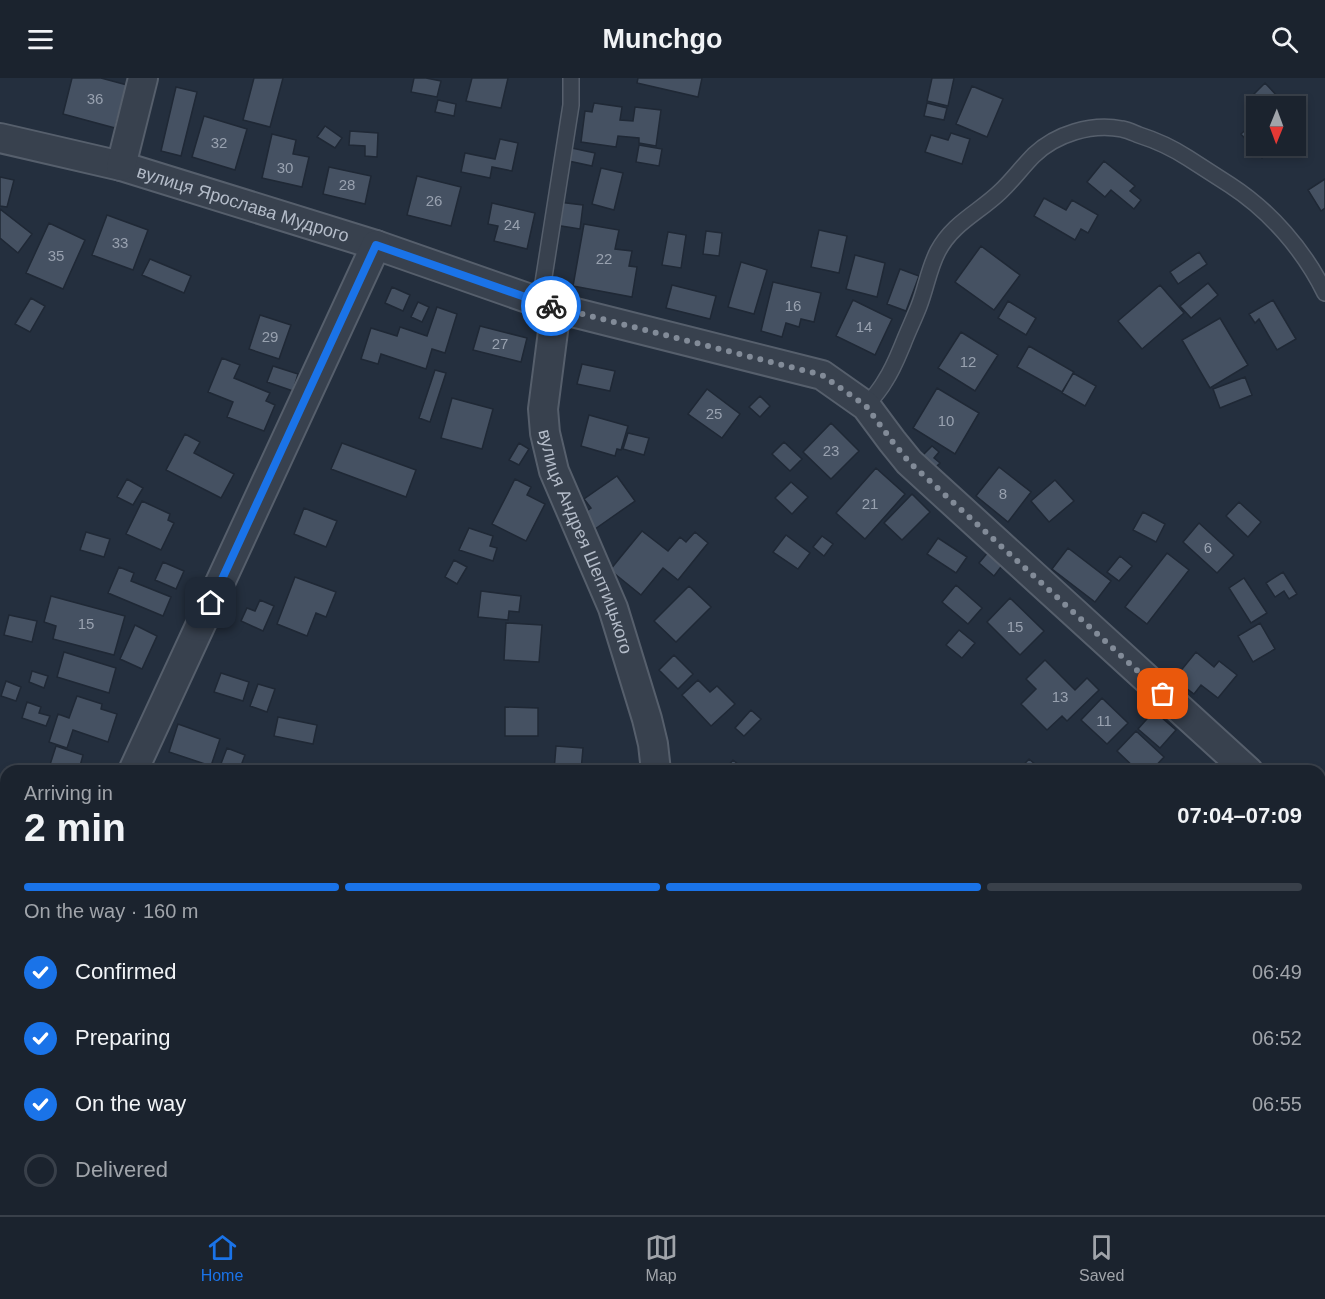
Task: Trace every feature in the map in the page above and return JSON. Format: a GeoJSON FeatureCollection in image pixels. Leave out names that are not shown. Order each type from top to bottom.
{"type":"FeatureCollection","features":[{"type":"Feature","properties":{"kind":"street"},"geometry":{"type":"LineString","coordinates":[[121,166],[143,78]]}},
{"type":"Feature","properties":{"kind":"street","name":"вулиця Ярослава Мудрого"},"geometry":{"type":"LineString","coordinates":[[0,138],[121,166],[376,245],[548,305],[822,375],[866,406],[909,462],[1241,765]]}},
{"type":"Feature","properties":{"kind":"street"},"geometry":{"type":"LineString","coordinates":[[136,765],[376,245]]}},
{"type":"Feature","properties":{"kind":"street","name":"вулиця Андрея Шептицького"},"geometry":{"type":"LineString","coordinates":[[548,305],[543,409],[548,452],[613,608],[647,719],[655,765]]}},
{"type":"Feature","properties":{"kind":"lane"},"geometry":{"type":"LineString","coordinates":[[548,305],[571,78]]}},
{"type":"Feature","properties":{"kind":"lane"},"geometry":{"type":"LineString","coordinates":[[866,406],[886,380],[894,365],[920,305],[938,251],[946,238],[954,228],[999,193],[1034,155],[1053,141],[1077,131],[1092,128],[1123,129],[1156,140],[1232,186],[1278,224],[1317,276],[1325,292]]}},
{"type":"Feature","properties":{"kind":"building"},"geometry":{"type":"Polygon","coordinates":[[[72,78],[101,78],[127,85],[115,128],[63,114],[72,78]]]}},
{"type":"Feature","properties":{"kind":"building"},"geometry":{"type":"Polygon","coordinates":[[[254,78],[283,78],[270,127],[243,120],[254,78]]]}},
{"type":"Feature","properties":{"kind":"building"},"geometry":{"type":"Polygon","coordinates":[[[414,78],[441,81],[437,97],[411,92],[414,78]]]}},
{"type":"Feature","properties":{"kind":"building"},"geometry":{"type":"Polygon","coordinates":[[[472,78],[508,78],[501,108],[466,101],[472,78]]]}},
{"type":"Feature","properties":{"kind":"building"},"geometry":{"type":"Polygon","coordinates":[[[638,78],[702,78],[698,97],[637,83],[638,78]]]}},
{"type":"Feature","properties":{"kind":"building"},"geometry":{"type":"Polygon","coordinates":[[[932,78],[954,78],[948,106],[927,101],[932,78]]]}},
{"type":"Feature","properties":{"kind":"building"},"geometry":{"type":"Polygon","coordinates":[[[1265,83],[1277,96],[1254,96],[1265,83]]]}},
{"type":"Feature","properties":{"kind":"building"},"geometry":{"type":"Polygon","coordinates":[[[972,86],[1003,99],[987,137],[956,124],[972,86]]]}},
{"type":"Feature","properties":{"kind":"building"},"geometry":{"type":"Polygon","coordinates":[[[176,87],[197,92],[181,156],[161,151],[176,87]]]}},
{"type":"Feature","properties":{"kind":"building"},"geometry":{"type":"Polygon","coordinates":[[[438,100],[456,104],[454,116],[435,112],[438,100]]]}},
{"type":"Feature","properties":{"kind":"building"},"geometry":{"type":"Polygon","coordinates":[[[594,103],[622,107],[620,120],[633,121],[635,107],[661,110],[656,146],[639,143],[639,138],[618,136],[616,147],[581,142],[585,111],[592,112],[594,103]]]}},
{"type":"Feature","properties":{"kind":"building"},"geometry":{"type":"Polygon","coordinates":[[[927,103],[947,108],[944,120],[924,116],[927,103]]]}},
{"type":"Feature","properties":{"kind":"building"},"geometry":{"type":"Polygon","coordinates":[[[204,116],[247,129],[235,170],[192,157],[204,116]]]}},
{"type":"Feature","properties":{"kind":"building"},"geometry":{"type":"Polygon","coordinates":[[[325,126],[342,138],[335,148],[317,137],[325,126]]]}},
{"type":"Feature","properties":{"kind":"building"},"geometry":{"type":"Polygon","coordinates":[[[1246,130],[1246,140],[1241,134],[1246,130]]]}},
{"type":"Feature","properties":{"kind":"building"},"geometry":{"type":"Polygon","coordinates":[[[350,131],[378,133],[377,157],[365,156],[365,146],[349,145],[350,131]]]}},
{"type":"Feature","properties":{"kind":"building"},"geometry":{"type":"Polygon","coordinates":[[[951,133],[970,139],[962,164],[925,152],[931,135],[948,140],[951,133]]]}},
{"type":"Feature","properties":{"kind":"building"},"geometry":{"type":"Polygon","coordinates":[[[272,134],[296,140],[293,154],[309,157],[302,187],[262,178],[272,134]]]}},
{"type":"Feature","properties":{"kind":"building"},"geometry":{"type":"Polygon","coordinates":[[[500,139],[518,143],[512,171],[492,167],[490,178],[461,172],[465,153],[495,159],[500,139]]]}},
{"type":"Feature","properties":{"kind":"building"},"geometry":{"type":"Polygon","coordinates":[[[639,145],[662,149],[659,166],[636,162],[639,145]]]}},
{"type":"Feature","properties":{"kind":"building"},"geometry":{"type":"Polygon","coordinates":[[[567,147],[595,153],[592,166],[564,160],[567,147]]]}},
{"type":"Feature","properties":{"kind":"building"},"geometry":{"type":"Polygon","coordinates":[[[1104,161],[1135,186],[1130,191],[1141,200],[1134,209],[1111,190],[1105,197],[1087,182],[1104,161]]]}},
{"type":"Feature","properties":{"kind":"building"},"geometry":{"type":"Polygon","coordinates":[[[329,167],[371,176],[365,204],[323,194],[329,167]]]}},
{"type":"Feature","properties":{"kind":"building"},"geometry":{"type":"Polygon","coordinates":[[[601,168],[623,173],[614,210],[592,204],[601,168]]]}},
{"type":"Feature","properties":{"kind":"building"},"geometry":{"type":"Polygon","coordinates":[[[417,176],[461,187],[451,226],[407,215],[417,176]]]}},
{"type":"Feature","properties":{"kind":"building"},"geometry":{"type":"Polygon","coordinates":[[[0,177],[14,180],[7,207],[0,206],[0,177]]]}},
{"type":"Feature","properties":{"kind":"building"},"geometry":{"type":"Polygon","coordinates":[[[1325,179],[1325,208],[1321,211],[1308,190],[1325,179]]]}},
{"type":"Feature","properties":{"kind":"building"},"geometry":{"type":"Polygon","coordinates":[[[1044,198],[1066,210],[1072,200],[1098,215],[1088,233],[1081,229],[1075,240],[1034,216],[1044,198]]]}},
{"type":"Feature","properties":{"kind":"building"},"geometry":{"type":"Polygon","coordinates":[[[558,202],[583,205],[580,229],[555,225],[558,202]]]}},
{"type":"Feature","properties":{"kind":"building"},"geometry":{"type":"Polygon","coordinates":[[[492,203],[535,213],[527,249],[494,241],[498,226],[488,224],[492,203]]]}},
{"type":"Feature","properties":{"kind":"building"},"geometry":{"type":"Polygon","coordinates":[[[0,209],[32,234],[18,253],[0,238],[0,209]]]}},
{"type":"Feature","properties":{"kind":"building"},"geometry":{"type":"Polygon","coordinates":[[[107,215],[148,230],[133,270],[92,255],[107,215]]]}},
{"type":"Feature","properties":{"kind":"building"},"geometry":{"type":"Polygon","coordinates":[[[49,223],[85,240],[63,289],[26,273],[49,223]]]}},
{"type":"Feature","properties":{"kind":"building"},"geometry":{"type":"Polygon","coordinates":[[[584,224],[619,230],[615,249],[632,251],[629,266],[637,267],[632,297],[573,286],[584,224]]]}},
{"type":"Feature","properties":{"kind":"building"},"geometry":{"type":"Polygon","coordinates":[[[819,230],[847,236],[839,273],[811,267],[819,230]]]}},
{"type":"Feature","properties":{"kind":"building"},"geometry":{"type":"Polygon","coordinates":[[[706,231],[722,233],[719,256],[703,254],[706,231]]]}},
{"type":"Feature","properties":{"kind":"building"},"geometry":{"type":"Polygon","coordinates":[[[668,232],[686,235],[681,268],[662,265],[668,232]]]}},
{"type":"Feature","properties":{"kind":"building"},"geometry":{"type":"Polygon","coordinates":[[[981,246],[1020,275],[994,310],[955,282],[981,246]]]}},
{"type":"Feature","properties":{"kind":"building"},"geometry":{"type":"Polygon","coordinates":[[[1199,252],[1207,264],[1178,284],[1170,272],[1199,252]]]}},
{"type":"Feature","properties":{"kind":"building"},"geometry":{"type":"Polygon","coordinates":[[[855,255],[885,263],[877,297],[846,289],[855,255]]]}},
{"type":"Feature","properties":{"kind":"building"},"geometry":{"type":"Polygon","coordinates":[[[150,259],[191,276],[184,293],[142,275],[150,259]]]}},
{"type":"Feature","properties":{"kind":"building"},"geometry":{"type":"Polygon","coordinates":[[[741,262],[767,270],[754,314],[728,307],[741,262]]]}},
{"type":"Feature","properties":{"kind":"building"},"geometry":{"type":"Polygon","coordinates":[[[900,269],[919,276],[906,311],[887,304],[900,269]]]}},
{"type":"Feature","properties":{"kind":"building"},"geometry":{"type":"Polygon","coordinates":[[[773,282],[821,293],[814,322],[801,319],[799,327],[786,323],[782,337],[761,331],[773,282]]]}},
{"type":"Feature","properties":{"kind":"building"},"geometry":{"type":"Polygon","coordinates":[[[1208,283],[1218,295],[1191,318],[1180,306],[1208,283]]]}},
{"type":"Feature","properties":{"kind":"building"},"geometry":{"type":"Polygon","coordinates":[[[672,285],[716,296],[710,319],[666,308],[672,285]]]}},
{"type":"Feature","properties":{"kind":"building"},"geometry":{"type":"Polygon","coordinates":[[[1160,285],[1184,313],[1142,349],[1118,321],[1160,285]]]}},
{"type":"Feature","properties":{"kind":"building"},"geometry":{"type":"Polygon","coordinates":[[[392,287],[410,295],[403,311],[385,303],[392,287]]]}},
{"type":"Feature","properties":{"kind":"building"},"geometry":{"type":"Polygon","coordinates":[[[31,298],[45,306],[30,332],[15,324],[31,298]]]}},
{"type":"Feature","properties":{"kind":"building"},"geometry":{"type":"Polygon","coordinates":[[[853,300],[892,319],[875,355],[836,336],[853,300]]]}},
{"type":"Feature","properties":{"kind":"building"},"geometry":{"type":"Polygon","coordinates":[[[1273,300],[1296,339],[1277,350],[1259,319],[1255,323],[1249,314],[1273,300]]]}},
{"type":"Feature","properties":{"kind":"building"},"geometry":{"type":"Polygon","coordinates":[[[1008,301],[1036,318],[1026,335],[998,318],[1008,301]]]}},
{"type":"Feature","properties":{"kind":"building"},"geometry":{"type":"Polygon","coordinates":[[[418,302],[429,307],[422,322],[411,317],[418,302]]]}},
{"type":"Feature","properties":{"kind":"building"},"geometry":{"type":"Polygon","coordinates":[[[437,307],[457,314],[445,353],[432,349],[426,369],[381,354],[378,364],[361,359],[371,328],[397,336],[400,327],[427,336],[437,307]]]}},
{"type":"Feature","properties":{"kind":"building"},"geometry":{"type":"Polygon","coordinates":[[[260,315],[291,325],[279,359],[249,349],[260,315]]]}},
{"type":"Feature","properties":{"kind":"building"},"geometry":{"type":"Polygon","coordinates":[[[1220,318],[1248,365],[1210,388],[1182,340],[1220,318]]]}},
{"type":"Feature","properties":{"kind":"building"},"geometry":{"type":"Polygon","coordinates":[[[480,326],[527,338],[521,362],[473,350],[480,326]]]}},
{"type":"Feature","properties":{"kind":"building"},"geometry":{"type":"Polygon","coordinates":[[[961,332],[998,355],[975,391],[938,368],[961,332]]]}},
{"type":"Feature","properties":{"kind":"building"},"geometry":{"type":"Polygon","coordinates":[[[1029,346],[1074,372],[1062,392],[1017,367],[1029,346]]]}},
{"type":"Feature","properties":{"kind":"building"},"geometry":{"type":"Polygon","coordinates":[[[222,358],[240,365],[234,378],[270,393],[266,401],[275,405],[264,431],[227,417],[233,402],[208,392],[222,358]]]}},
{"type":"Feature","properties":{"kind":"building"},"geometry":{"type":"Polygon","coordinates":[[[582,364],[615,371],[610,391],[577,384],[582,364]]]}},
{"type":"Feature","properties":{"kind":"building"},"geometry":{"type":"Polygon","coordinates":[[[273,366],[298,374],[293,391],[267,382],[273,366]]]}},
{"type":"Feature","properties":{"kind":"building"},"geometry":{"type":"Polygon","coordinates":[[[435,370],[446,373],[430,422],[419,418],[435,370]]]}},
{"type":"Feature","properties":{"kind":"building"},"geometry":{"type":"Polygon","coordinates":[[[1073,373],[1096,386],[1085,406],[1062,393],[1073,373]]]}},
{"type":"Feature","properties":{"kind":"building"},"geometry":{"type":"Polygon","coordinates":[[[1245,377],[1252,395],[1220,408],[1213,389],[1245,377]]]}},
{"type":"Feature","properties":{"kind":"building"},"geometry":{"type":"Polygon","coordinates":[[[937,388],[979,413],[955,454],[913,428],[937,388]]]}},
{"type":"Feature","properties":{"kind":"building"},"geometry":{"type":"Polygon","coordinates":[[[707,389],[740,414],[722,438],[688,414],[707,389]]]}},
{"type":"Feature","properties":{"kind":"building"},"geometry":{"type":"Polygon","coordinates":[[[760,396],[770,406],[760,417],[749,407],[760,396]]]}},
{"type":"Feature","properties":{"kind":"building"},"geometry":{"type":"Polygon","coordinates":[[[452,398],[493,409],[482,449],[441,438],[452,398]]]}},
{"type":"Feature","properties":{"kind":"building"},"geometry":{"type":"Polygon","coordinates":[[[589,415],[628,426],[621,450],[617,449],[615,456],[581,446],[589,415]]]}},
{"type":"Feature","properties":{"kind":"building"},"geometry":{"type":"Polygon","coordinates":[[[831,423],[859,451],[831,479],[803,452],[831,423]]]}},
{"type":"Feature","properties":{"kind":"building"},"geometry":{"type":"Polygon","coordinates":[[[628,433],[649,438],[644,455],[623,449],[628,433]]]}},
{"type":"Feature","properties":{"kind":"building"},"geometry":{"type":"Polygon","coordinates":[[[185,434],[200,442],[194,453],[234,474],[221,498],[166,470],[185,434]]]}},
{"type":"Feature","properties":{"kind":"building"},"geometry":{"type":"Polygon","coordinates":[[[784,442],[802,459],[790,471],[772,454],[784,442]]]}},
{"type":"Feature","properties":{"kind":"building"},"geometry":{"type":"Polygon","coordinates":[[[342,443],[416,470],[406,497],[331,469],[342,443]]]}},
{"type":"Feature","properties":{"kind":"building"},"geometry":{"type":"Polygon","coordinates":[[[519,443],[529,449],[519,465],[509,460],[519,443]]]}},
{"type":"Feature","properties":{"kind":"building"},"geometry":{"type":"Polygon","coordinates":[[[932,446],[939,452],[934,458],[940,463],[934,469],[921,457],[932,446]]]}},
{"type":"Feature","properties":{"kind":"building"},"geometry":{"type":"Polygon","coordinates":[[[999,467],[1031,492],[1008,522],[976,496],[999,467]]]}},
{"type":"Feature","properties":{"kind":"building"},"geometry":{"type":"Polygon","coordinates":[[[876,468],[905,494],[865,539],[836,513],[876,468]]]}},
{"type":"Feature","properties":{"kind":"building"},"geometry":{"type":"Polygon","coordinates":[[[617,476],[635,501],[595,529],[585,512],[591,508],[584,499],[617,476]]]}},
{"type":"Feature","properties":{"kind":"building"},"geometry":{"type":"Polygon","coordinates":[[[127,479],[143,488],[133,505],[117,497],[127,479]]]}},
{"type":"Feature","properties":{"kind":"building"},"geometry":{"type":"Polygon","coordinates":[[[515,479],[531,487],[527,495],[545,504],[526,541],[492,524],[515,479]]]}},
{"type":"Feature","properties":{"kind":"building"},"geometry":{"type":"Polygon","coordinates":[[[1055,480],[1074,501],[1049,522],[1031,501],[1055,480]]]}},
{"type":"Feature","properties":{"kind":"building"},"geometry":{"type":"Polygon","coordinates":[[[791,482],[808,497],[792,514],[775,498],[791,482]]]}},
{"type":"Feature","properties":{"kind":"building"},"geometry":{"type":"Polygon","coordinates":[[[912,494],[930,512],[902,540],[884,523],[912,494]]]}},
{"type":"Feature","properties":{"kind":"building"},"geometry":{"type":"Polygon","coordinates":[[[142,501],[170,514],[168,520],[174,523],[161,550],[126,534],[142,501]]]}},
{"type":"Feature","properties":{"kind":"building"},"geometry":{"type":"Polygon","coordinates":[[[1239,502],[1261,522],[1248,537],[1226,516],[1239,502]]]}},
{"type":"Feature","properties":{"kind":"building"},"geometry":{"type":"Polygon","coordinates":[[[304,508],[337,521],[326,547],[294,534],[304,508]]]}},
{"type":"Feature","properties":{"kind":"building"},"geometry":{"type":"Polygon","coordinates":[[[1143,512],[1165,524],[1156,542],[1133,530],[1143,512]]]}},
{"type":"Feature","properties":{"kind":"building"},"geometry":{"type":"Polygon","coordinates":[[[1199,523],[1234,555],[1217,573],[1183,542],[1199,523]]]}},
{"type":"Feature","properties":{"kind":"building"},"geometry":{"type":"Polygon","coordinates":[[[469,528],[493,536],[490,546],[497,548],[493,561],[459,550],[469,528]]]}},
{"type":"Feature","properties":{"kind":"building"},"geometry":{"type":"Polygon","coordinates":[[[642,531],[668,551],[680,537],[686,542],[695,532],[708,543],[678,580],[663,568],[641,595],[610,570],[642,531]]]}},
{"type":"Feature","properties":{"kind":"building"},"geometry":{"type":"Polygon","coordinates":[[[86,532],[110,539],[104,557],[80,550],[86,532]]]}},
{"type":"Feature","properties":{"kind":"building"},"geometry":{"type":"Polygon","coordinates":[[[786,535],[810,553],[798,569],[773,552],[786,535]]]}},
{"type":"Feature","properties":{"kind":"building"},"geometry":{"type":"Polygon","coordinates":[[[822,536],[833,544],[824,556],[813,547],[822,536]]]}},
{"type":"Feature","properties":{"kind":"building"},"geometry":{"type":"Polygon","coordinates":[[[938,538],[967,557],[956,573],[927,554],[938,538]]]}},
{"type":"Feature","properties":{"kind":"building"},"geometry":{"type":"Polygon","coordinates":[[[1068,548],[1111,581],[1095,602],[1052,569],[1068,548]]]}},
{"type":"Feature","properties":{"kind":"building"},"geometry":{"type":"Polygon","coordinates":[[[989,551],[1004,563],[994,576],[979,563],[989,551]]]}},
{"type":"Feature","properties":{"kind":"building"},"geometry":{"type":"Polygon","coordinates":[[[1167,553],[1189,570],[1147,624],[1125,607],[1167,553]]]}},
{"type":"Feature","properties":{"kind":"building"},"geometry":{"type":"Polygon","coordinates":[[[1120,556],[1132,566],[1119,581],[1107,572],[1120,556]]]}},
{"type":"Feature","properties":{"kind":"building"},"geometry":{"type":"Polygon","coordinates":[[[454,560],[467,567],[457,584],[445,577],[454,560]]]}},
{"type":"Feature","properties":{"kind":"building"},"geometry":{"type":"Polygon","coordinates":[[[163,562],[184,571],[176,589],[155,580],[163,562]]]}},
{"type":"Feature","properties":{"kind":"building"},"geometry":{"type":"Polygon","coordinates":[[[119,567],[134,573],[131,581],[171,597],[163,616],[108,593],[119,567]]]}},
{"type":"Feature","properties":{"kind":"building"},"geometry":{"type":"Polygon","coordinates":[[[1283,572],[1297,594],[1289,599],[1284,591],[1275,597],[1266,583],[1283,572]]]}},
{"type":"Feature","properties":{"kind":"building"},"geometry":{"type":"Polygon","coordinates":[[[295,577],[336,592],[326,617],[316,613],[307,636],[277,624],[295,577]]]}},
{"type":"Feature","properties":{"kind":"building"},"geometry":{"type":"Polygon","coordinates":[[[1244,578],[1267,613],[1251,623],[1229,588],[1244,578]]]}},
{"type":"Feature","properties":{"kind":"building"},"geometry":{"type":"Polygon","coordinates":[[[956,585],[982,608],[968,624],[942,602],[956,585]]]}},
{"type":"Feature","properties":{"kind":"building"},"geometry":{"type":"Polygon","coordinates":[[[689,586],[711,607],[676,642],[654,621],[689,586]]]}},
{"type":"Feature","properties":{"kind":"building"},"geometry":{"type":"Polygon","coordinates":[[[481,591],[521,596],[519,612],[509,611],[508,620],[478,617],[481,591]]]}},
{"type":"Feature","properties":{"kind":"building"},"geometry":{"type":"Polygon","coordinates":[[[51,596],[125,616],[114,655],[53,639],[56,626],[44,622],[51,596]]]}},
{"type":"Feature","properties":{"kind":"building"},"geometry":{"type":"Polygon","coordinates":[[[1010,598],[1044,631],[1020,655],[987,622],[1010,598]]]}},
{"type":"Feature","properties":{"kind":"building"},"geometry":{"type":"Polygon","coordinates":[[[260,600],[274,606],[263,631],[241,621],[247,608],[255,611],[260,600]]]}},
{"type":"Feature","properties":{"kind":"building"},"geometry":{"type":"Polygon","coordinates":[[[9,615],[37,621],[32,642],[4,635],[9,615]]]}},
{"type":"Feature","properties":{"kind":"building"},"geometry":{"type":"Polygon","coordinates":[[[506,623],[542,625],[539,662],[504,660],[506,623]]]}},
{"type":"Feature","properties":{"kind":"building"},"geometry":{"type":"Polygon","coordinates":[[[1260,623],[1275,649],[1253,662],[1238,636],[1260,623]]]}},
{"type":"Feature","properties":{"kind":"building"},"geometry":{"type":"Polygon","coordinates":[[[135,625],[157,636],[142,669],[120,659],[135,625]]]}},
{"type":"Feature","properties":{"kind":"building"},"geometry":{"type":"Polygon","coordinates":[[[959,630],[975,643],[962,658],[946,645],[959,630]]]}},
{"type":"Feature","properties":{"kind":"building"},"geometry":{"type":"Polygon","coordinates":[[[64,652],[116,668],[109,693],[57,677],[64,652]]]}},
{"type":"Feature","properties":{"kind":"building"},"geometry":{"type":"Polygon","coordinates":[[[1196,652],[1214,667],[1219,661],[1237,675],[1218,698],[1201,685],[1194,694],[1174,679],[1196,652]]]}},
{"type":"Feature","properties":{"kind":"building"},"geometry":{"type":"Polygon","coordinates":[[[674,655],[693,674],[678,689],[659,670],[674,655]]]}},
{"type":"Feature","properties":{"kind":"building"},"geometry":{"type":"Polygon","coordinates":[[[1045,660],[1075,690],[1087,678],[1099,690],[1067,721],[1062,716],[1047,730],[1021,704],[1036,689],[1026,679],[1045,660]]]}},
{"type":"Feature","properties":{"kind":"building"},"geometry":{"type":"Polygon","coordinates":[[[32,671],[48,676],[44,688],[29,682],[32,671]]]}},
{"type":"Feature","properties":{"kind":"building"},"geometry":{"type":"Polygon","coordinates":[[[221,673],[249,682],[243,701],[214,692],[221,673]]]}},
{"type":"Feature","properties":{"kind":"building"},"geometry":{"type":"Polygon","coordinates":[[[698,680],[710,692],[717,686],[735,704],[711,726],[682,695],[698,680]]]}},
{"type":"Feature","properties":{"kind":"building"},"geometry":{"type":"Polygon","coordinates":[[[6,681],[21,687],[16,701],[1,696],[6,681]]]}},
{"type":"Feature","properties":{"kind":"building"},"geometry":{"type":"Polygon","coordinates":[[[258,684],[275,689],[267,712],[250,706],[258,684]]]}},
{"type":"Feature","properties":{"kind":"building"},"geometry":{"type":"Polygon","coordinates":[[[77,696],[102,704],[101,709],[117,714],[108,742],[73,730],[67,748],[49,742],[58,714],[69,718],[77,696]]]}},
{"type":"Feature","properties":{"kind":"building"},"geometry":{"type":"Polygon","coordinates":[[[1102,698],[1128,723],[1107,744],[1081,720],[1102,698]]]}},
{"type":"Feature","properties":{"kind":"building"},"geometry":{"type":"Polygon","coordinates":[[[27,702],[41,707],[39,713],[50,716],[46,726],[22,718],[27,702]]]}},
{"type":"Feature","properties":{"kind":"building"},"geometry":{"type":"Polygon","coordinates":[[[505,707],[538,708],[538,736],[505,736],[505,707]]]}},
{"type":"Feature","properties":{"kind":"building"},"geometry":{"type":"Polygon","coordinates":[[[751,710],[761,719],[744,736],[735,728],[751,710]]]}},
{"type":"Feature","properties":{"kind":"building"},"geometry":{"type":"Polygon","coordinates":[[[1154,711],[1176,730],[1160,748],[1138,729],[1154,711]]]}},
{"type":"Feature","properties":{"kind":"building"},"geometry":{"type":"Polygon","coordinates":[[[278,717],[317,725],[313,744],[274,736],[278,717]]]}},
{"type":"Feature","properties":{"kind":"building"},"geometry":{"type":"Polygon","coordinates":[[[178,724],[220,739],[211,765],[169,752],[178,724]]]}},
{"type":"Feature","properties":{"kind":"building"},"geometry":{"type":"Polygon","coordinates":[[[1136,731],[1164,757],[1157,765],[1132,765],[1117,751],[1136,731]]]}},
{"type":"Feature","properties":{"kind":"building"},"geometry":{"type":"Polygon","coordinates":[[[56,746],[83,755],[80,765],[50,765],[56,746]]]}},
{"type":"Feature","properties":{"kind":"building"},"geometry":{"type":"Polygon","coordinates":[[[556,746],[583,748],[582,765],[554,765],[556,746]]]}},
{"type":"Feature","properties":{"kind":"building"},"geometry":{"type":"Polygon","coordinates":[[[227,748],[245,755],[241,765],[221,765],[227,748]]]}},
{"type":"Feature","properties":{"kind":"building"},"geometry":{"type":"Polygon","coordinates":[[[1029,759],[1036,765],[1024,765],[1029,759]]]}},
{"type":"Feature","properties":{"kind":"building"},"geometry":{"type":"Polygon","coordinates":[[[733,760],[739,765],[729,765],[733,760]]]}},
{"type":"Feature","properties":{"kind":"way so far"},"geometry":{"type":"LineString","coordinates":[[551,306],[822,375],[866,406],[909,462],[1163,694]]}},
{"type":"Feature","properties":{"kind":"route"},"geometry":{"type":"LineString","coordinates":[[211,603],[376,245],[551,306]]}}]}
